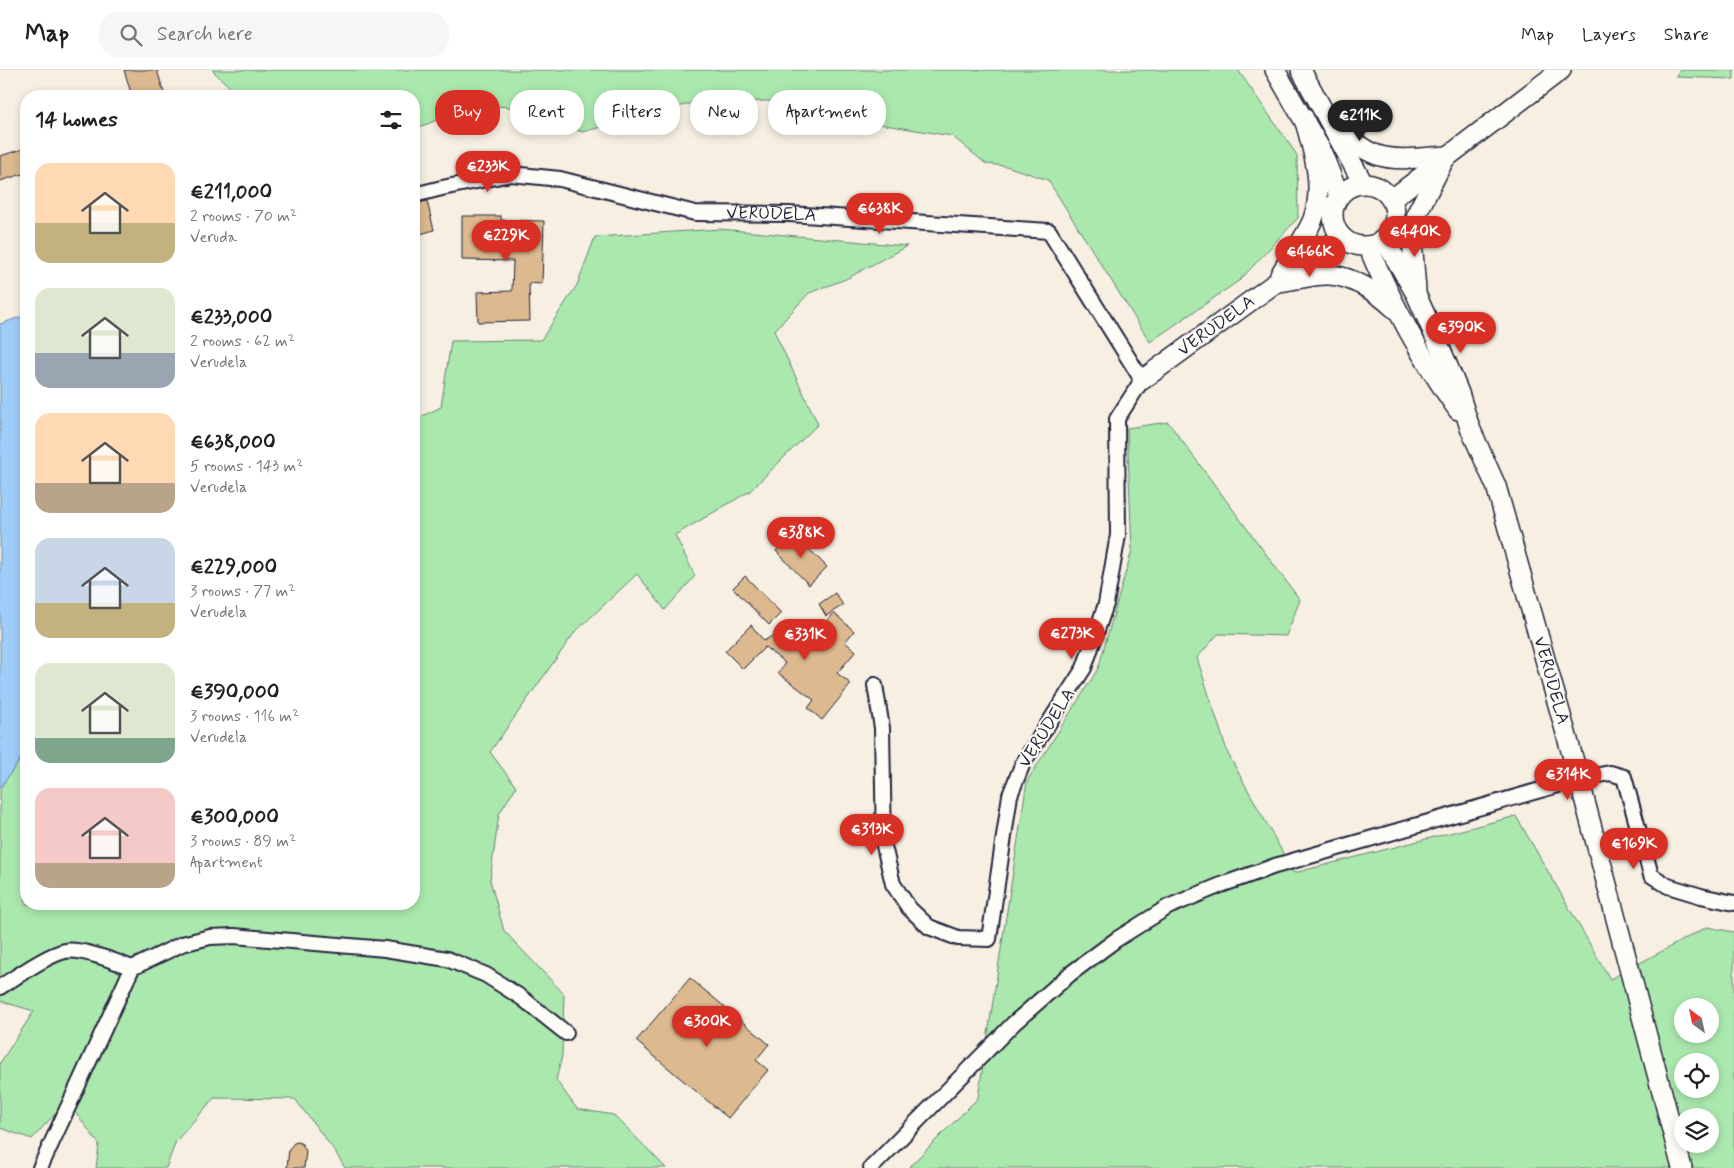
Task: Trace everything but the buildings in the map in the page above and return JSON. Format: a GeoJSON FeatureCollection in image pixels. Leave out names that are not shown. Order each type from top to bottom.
{"type":"FeatureCollection","features":[{"type":"Feature","properties":{"kind":"main road"},"geometry":{"type":"LineString","coordinates":[[1275,70],[1321,150],[1340,196]]}},
{"type":"Feature","properties":{"kind":"main road"},"geometry":{"type":"LineString","coordinates":[[1300,70],[1328,117],[1363,183]]}},
{"type":"Feature","properties":{"kind":"main road"},"geometry":{"type":"LineString","coordinates":[[1392,199],[1562,70]]}},
{"type":"Feature","properties":{"kind":"main road"},"geometry":{"type":"LineString","coordinates":[[1328,117],[1356,143],[1379,156],[1404,158],[1447,156]]}},
{"type":"Feature","properties":{"kind":"main road"},"geometry":{"type":"LineString","coordinates":[[1275,283],[1312,221],[1316,208],[1318,181],[1304,118]]}},
{"type":"Feature","properties":{"kind":"main road"},"geometry":{"type":"LineString","coordinates":[[1416,294],[1412,240],[1417,213],[1447,156]]}},
{"type":"Feature","properties":{"kind":"main road"},"geometry":{"type":"LineString","coordinates":[[1363,183],[1379,187],[1392,199],[1396,215],[1391,233],[1376,243],[1358,246],[1342,238],[1336,230],[1333,212],[1335,203],[1346,189],[1363,183]]}},
{"type":"Feature","properties":{"kind":"main road","name":"VERUDELA"},"geometry":{"type":"LineString","coordinates":[[1142,380],[1275,283],[1342,238]]}},
{"type":"Feature","properties":{"kind":"main road","name":"VERUDELA"},"geometry":{"type":"LineString","coordinates":[[1376,243],[1416,294],[1459,393],[1470,428],[1496,486],[1579,779],[1682,1168]]}},
{"type":"Feature","properties":{"kind":"main road","name":"VERUDELA"},"geometry":{"type":"LineString","coordinates":[[1376,243],[1379,273],[1437,381],[1470,428]]}},
{"type":"Feature","properties":{"kind":"main road"},"geometry":{"type":"LineString","coordinates":[[1275,283],[1330,275],[1359,283],[1382,297],[1399,312]]}},
{"type":"Feature","properties":{"kind":"street","name":"VERUDELA"},"geometry":{"type":"LineString","coordinates":[[420,194],[511,174],[560,178],[695,213],[789,214],[1049,231],[1142,380],[1117,419],[1118,535],[1106,604],[1084,668],[1023,764],[1010,795],[989,938],[958,938],[929,927],[909,908],[893,884],[884,846],[882,728],[875,685]]}},
{"type":"Feature","properties":{"kind":"street"},"geometry":{"type":"LineString","coordinates":[[871,1168],[1028,1011],[1070,974],[1117,939],[1168,907],[1220,885],[1275,866],[1579,779],[1610,772],[1624,777],[1651,875],[1668,886],[1734,903]]}},
{"type":"Feature","properties":{"kind":"street"},"geometry":{"type":"LineString","coordinates":[[40,1168],[132,968],[182,944],[210,937],[234,936],[385,949],[447,959],[486,975],[522,998],[566,1033]]}},
{"type":"Feature","properties":{"kind":"street"},"geometry":{"type":"LineString","coordinates":[[0,987],[41,962],[66,951],[99,956],[132,968]]}},
{"type":"Feature","properties":{"kind":"green space"},"geometry":{"type":"Polygon","coordinates":[[[212,70],[1238,70],[1297,155],[1298,218],[1240,280],[1150,342],[1048,180],[1006,166],[986,164],[952,136],[886,125],[886,90],[768,90],[768,101],[758,101],[758,90],[690,90],[690,104],[680,106],[680,90],[594,90],[594,129],[584,131],[584,90],[510,90],[510,107],[500,106],[500,90],[435,90],[435,121],[420,127],[420,90],[233,90],[212,70]]]}},
{"type":"Feature","properties":{"kind":"green space"},"geometry":{"type":"Polygon","coordinates":[[[1679,70],[1734,70],[1734,79],[1677,77],[1679,70]]]}},
{"type":"Feature","properties":{"kind":"green space"},"geometry":{"type":"Polygon","coordinates":[[[720,229],[907,246],[846,279],[809,293],[774,331],[818,424],[750,491],[675,535],[695,576],[665,610],[637,574],[575,632],[490,752],[516,787],[499,814],[490,880],[504,931],[564,994],[562,1056],[556,1080],[577,1109],[614,1115],[666,1168],[345,1168],[334,1150],[295,1099],[214,1098],[176,1141],[166,1168],[96,1168],[99,1144],[67,1101],[32,1139],[0,1128],[0,1063],[34,1011],[0,1001],[0,788],[20,760],[20,910],[420,910],[420,417],[441,407],[451,341],[541,340],[577,285],[595,237],[720,229]]]}},
{"type":"Feature","properties":{"kind":"green space"},"geometry":{"type":"Polygon","coordinates":[[[1168,422],[1300,600],[1286,636],[1218,634],[1197,658],[1228,754],[1294,873],[1516,816],[1610,979],[1707,927],[1734,932],[1734,1168],[908,1168],[978,1098],[1027,781],[1098,669],[1132,550],[1127,428],[1168,422]]]}},
{"type":"Feature","properties":{"kind":"water"},"geometry":{"type":"Polygon","coordinates":[[[20,317],[20,760],[0,788],[0,324],[20,317]]]}}]}
